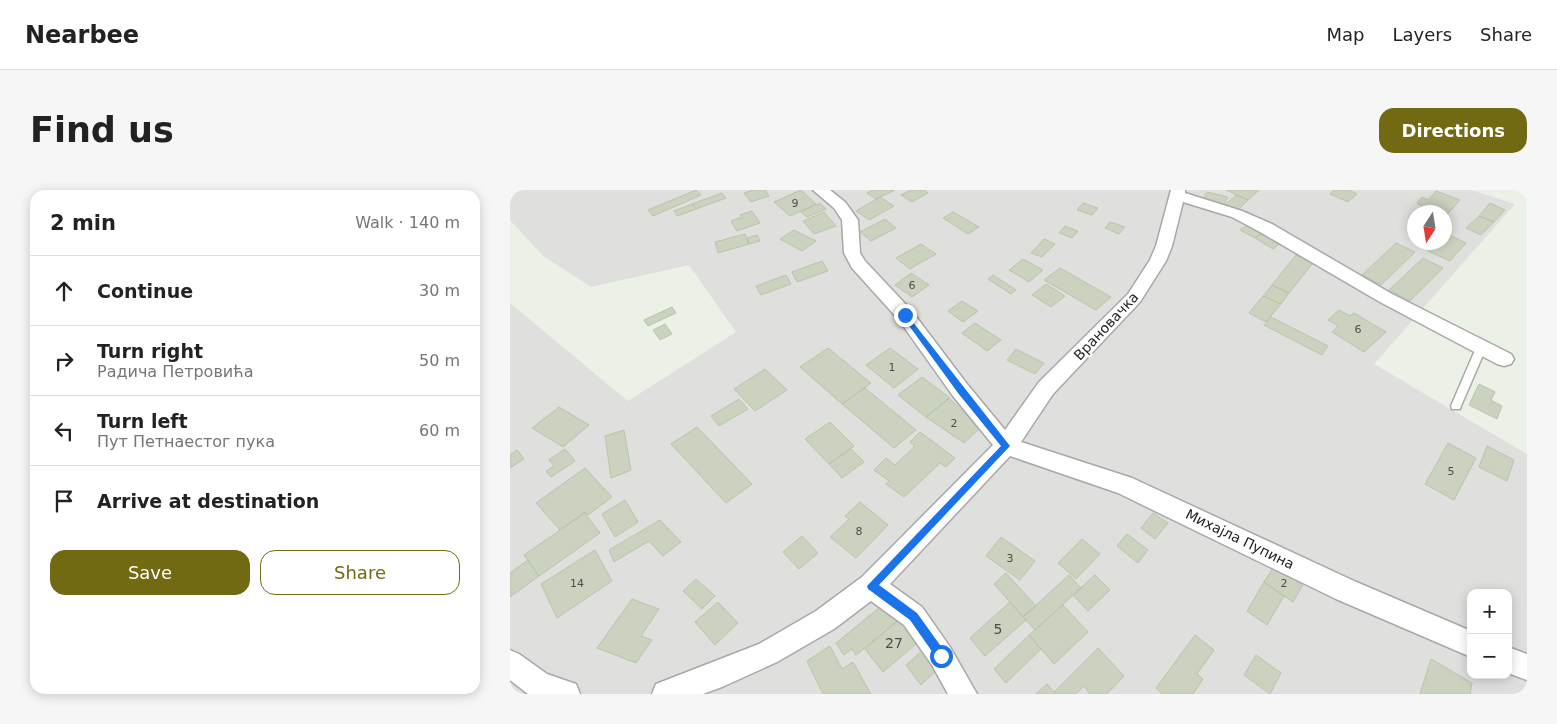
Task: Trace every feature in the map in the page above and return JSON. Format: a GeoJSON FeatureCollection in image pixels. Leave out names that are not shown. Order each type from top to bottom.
{"type":"FeatureCollection","features":[{"type":"Feature","properties":{"kind":"street"},"geometry":{"type":"LineString","coordinates":[[820,190],[840,205],[850,220],[851,247],[858,264],[905,315],[960,390],[1006,446]]}},
{"type":"Feature","properties":{"kind":"street"},"geometry":{"type":"LineString","coordinates":[[1177,193],[1237,214],[1266,228],[1386,298],[1481,348],[1504,358]]}},
{"type":"Feature","properties":{"kind":"street","name":"Врановачка"},"geometry":{"type":"LineString","coordinates":[[666,694],[712,678],[768,653],[825,620],[872,586],[1006,446],[1046,388],[1134,298],[1146,282],[1164,246],[1177,193]]}},
{"type":"Feature","properties":{"kind":"street","name":"Михајла Пупина"},"geometry":{"type":"LineString","coordinates":[[1006,446],[1124,485],[1345,590],[1467,642]]}},
{"type":"Feature","properties":{"kind":"street"},"geometry":{"type":"LineString","coordinates":[[872,586],[913,616],[941,656],[963,694]]}},
{"type":"Feature","properties":{"kind":"street"},"geometry":{"type":"LineString","coordinates":[[1512,661],[1527,667]]}},
{"type":"Feature","properties":{"kind":"street"},"geometry":{"type":"LineString","coordinates":[[510,664],[539,684],[566,694]]}},
{"type":"Feature","properties":{"kind":"lane"},"geometry":{"type":"LineString","coordinates":[[1456,406],[1481,348]]}},
{"type":"Feature","properties":{"kind":"shaded area"},"geometry":{"type":"Polygon","coordinates":[[[510,190],[1471,190],[1515,204],[1374,364],[1527,454],[1527,694],[510,694],[510,303],[628,401],[736,332],[689,265],[591,287],[543,256],[510,220],[510,190]]]}},
{"type":"Feature","properties":{"kind":"building"},"geometry":{"type":"Polygon","coordinates":[[[696,190],[701,195],[653,216],[648,210],[696,190]]]}},
{"type":"Feature","properties":{"kind":"building"},"geometry":{"type":"Polygon","coordinates":[[[753,190],[765,190],[769,196],[751,202],[744,193],[753,190]]]}},
{"type":"Feature","properties":{"kind":"building"},"geometry":{"type":"Polygon","coordinates":[[[801,190],[816,204],[790,216],[774,202],[801,190]]]}},
{"type":"Feature","properties":{"kind":"building"},"geometry":{"type":"Polygon","coordinates":[[[873,190],[895,190],[876,199],[867,193],[873,190]]]}},
{"type":"Feature","properties":{"kind":"building"},"geometry":{"type":"Polygon","coordinates":[[[911,190],[924,190],[928,193],[912,202],[901,195],[911,190]]]}},
{"type":"Feature","properties":{"kind":"building"},"geometry":{"type":"Polygon","coordinates":[[[1226,190],[1259,190],[1248,200],[1226,190]]]}},
{"type":"Feature","properties":{"kind":"building"},"geometry":{"type":"Polygon","coordinates":[[[1334,190],[1349,190],[1357,194],[1348,202],[1330,194],[1334,190]]]}},
{"type":"Feature","properties":{"kind":"building"},"geometry":{"type":"Polygon","coordinates":[[[1436,191],[1460,200],[1452,209],[1452,205],[1420,205],[1417,203],[1422,197],[1428,200],[1436,191]]]}},
{"type":"Feature","properties":{"kind":"building"},"geometry":{"type":"Polygon","coordinates":[[[1207,192],[1228,197],[1224,205],[1203,199],[1207,192]]]}},
{"type":"Feature","properties":{"kind":"building"},"geometry":{"type":"Polygon","coordinates":[[[722,193],[726,198],[696,209],[692,204],[722,193]]]}},
{"type":"Feature","properties":{"kind":"building"},"geometry":{"type":"Polygon","coordinates":[[[1236,195],[1248,200],[1237,211],[1225,205],[1236,195]]]}},
{"type":"Feature","properties":{"kind":"building"},"geometry":{"type":"Polygon","coordinates":[[[880,197],[894,206],[869,220],[856,211],[880,197]]]}},
{"type":"Feature","properties":{"kind":"building"},"geometry":{"type":"Polygon","coordinates":[[[820,203],[826,209],[807,217],[801,212],[820,203]]]}},
{"type":"Feature","properties":{"kind":"building"},"geometry":{"type":"Polygon","coordinates":[[[1083,203],[1098,208],[1092,215],[1077,210],[1083,203]]]}},
{"type":"Feature","properties":{"kind":"building"},"geometry":{"type":"Polygon","coordinates":[[[1490,203],[1505,210],[1494,222],[1479,216],[1490,203]]]}},
{"type":"Feature","properties":{"kind":"building"},"geometry":{"type":"Polygon","coordinates":[[[692,204],[696,209],[677,216],[674,211],[692,204]]]}},
{"type":"Feature","properties":{"kind":"building"},"geometry":{"type":"Polygon","coordinates":[[[752,211],[760,223],[737,231],[731,221],[742,217],[740,215],[752,211]]]}},
{"type":"Feature","properties":{"kind":"building"},"geometry":{"type":"Polygon","coordinates":[[[824,212],[836,226],[814,234],[803,221],[824,212]]]}},
{"type":"Feature","properties":{"kind":"building"},"geometry":{"type":"Polygon","coordinates":[[[953,212],[979,227],[968,234],[943,218],[953,212]]]}},
{"type":"Feature","properties":{"kind":"building"},"geometry":{"type":"Polygon","coordinates":[[[1479,216],[1494,222],[1481,235],[1466,228],[1479,216]]]}},
{"type":"Feature","properties":{"kind":"building"},"geometry":{"type":"Polygon","coordinates":[[[885,219],[896,228],[871,241],[860,232],[885,219]]]}},
{"type":"Feature","properties":{"kind":"building"},"geometry":{"type":"Polygon","coordinates":[[[1110,222],[1125,227],[1119,234],[1105,228],[1110,222]]]}},
{"type":"Feature","properties":{"kind":"building"},"geometry":{"type":"Polygon","coordinates":[[[1247,225],[1262,233],[1255,238],[1240,230],[1247,225]]]}},
{"type":"Feature","properties":{"kind":"building"},"geometry":{"type":"Polygon","coordinates":[[[1065,226],[1078,231],[1072,238],[1059,233],[1065,226]]]}},
{"type":"Feature","properties":{"kind":"building"},"geometry":{"type":"Polygon","coordinates":[[[794,230],[816,241],[802,251],[780,239],[794,230]]]}},
{"type":"Feature","properties":{"kind":"building"},"geometry":{"type":"Polygon","coordinates":[[[1262,233],[1280,243],[1273,249],[1255,238],[1262,233]]]}},
{"type":"Feature","properties":{"kind":"building"},"geometry":{"type":"Polygon","coordinates":[[[745,234],[749,244],[718,253],[715,242],[745,234]]]}},
{"type":"Feature","properties":{"kind":"building"},"geometry":{"type":"Polygon","coordinates":[[[757,235],[760,241],[749,244],[747,238],[757,235]]]}},
{"type":"Feature","properties":{"kind":"building"},"geometry":{"type":"Polygon","coordinates":[[[1452,236],[1466,243],[1450,261],[1428,251],[1452,250],[1452,236]]]}},
{"type":"Feature","properties":{"kind":"building"},"geometry":{"type":"Polygon","coordinates":[[[1044,239],[1055,244],[1042,257],[1031,253],[1044,239]]]}},
{"type":"Feature","properties":{"kind":"building"},"geometry":{"type":"Polygon","coordinates":[[[1396,243],[1407,248],[1407,250],[1415,252],[1381,285],[1362,275],[1396,243]]]}},
{"type":"Feature","properties":{"kind":"building"},"geometry":{"type":"Polygon","coordinates":[[[921,244],[936,254],[910,269],[896,258],[921,244]]]}},
{"type":"Feature","properties":{"kind":"building"},"geometry":{"type":"Polygon","coordinates":[[[1296,255],[1313,263],[1289,293],[1272,285],[1296,255]]]}},
{"type":"Feature","properties":{"kind":"building"},"geometry":{"type":"Polygon","coordinates":[[[1423,258],[1443,268],[1410,301],[1389,290],[1423,258]]]}},
{"type":"Feature","properties":{"kind":"building"},"geometry":{"type":"Polygon","coordinates":[[[1023,259],[1043,270],[1029,282],[1009,270],[1023,259]]]}},
{"type":"Feature","properties":{"kind":"building"},"geometry":{"type":"Polygon","coordinates":[[[822,261],[828,271],[797,282],[792,272],[822,261]]]}},
{"type":"Feature","properties":{"kind":"building"},"geometry":{"type":"Polygon","coordinates":[[[1060,268],[1111,297],[1096,310],[1044,280],[1060,268]]]}},
{"type":"Feature","properties":{"kind":"building"},"geometry":{"type":"Polygon","coordinates":[[[911,273],[929,285],[912,297],[895,285],[911,273]]]}},
{"type":"Feature","properties":{"kind":"building"},"geometry":{"type":"Polygon","coordinates":[[[786,275],[791,284],[761,295],[756,286],[786,275]]]}},
{"type":"Feature","properties":{"kind":"building"},"geometry":{"type":"Polygon","coordinates":[[[993,275],[1016,290],[1011,294],[988,279],[993,275]]]}},
{"type":"Feature","properties":{"kind":"building"},"geometry":{"type":"Polygon","coordinates":[[[1046,284],[1065,296],[1051,307],[1032,295],[1046,284]]]}},
{"type":"Feature","properties":{"kind":"building"},"geometry":{"type":"Polygon","coordinates":[[[1272,285],[1289,293],[1281,304],[1263,296],[1272,285]]]}},
{"type":"Feature","properties":{"kind":"building"},"geometry":{"type":"Polygon","coordinates":[[[1263,296],[1281,304],[1266,322],[1249,313],[1263,296]]]}},
{"type":"Feature","properties":{"kind":"building"},"geometry":{"type":"Polygon","coordinates":[[[962,301],[978,311],[963,322],[948,311],[962,301]]]}},
{"type":"Feature","properties":{"kind":"building"},"geometry":{"type":"Polygon","coordinates":[[[672,307],[676,313],[648,326],[644,320],[672,307]]]}},
{"type":"Feature","properties":{"kind":"building"},"geometry":{"type":"Polygon","coordinates":[[[1339,310],[1350,316],[1354,313],[1386,332],[1364,352],[1332,332],[1338,326],[1328,320],[1339,310]]]}},
{"type":"Feature","properties":{"kind":"building"},"geometry":{"type":"Polygon","coordinates":[[[1271,317],[1328,346],[1322,355],[1264,325],[1271,317]]]}},
{"type":"Feature","properties":{"kind":"building"},"geometry":{"type":"Polygon","coordinates":[[[975,323],[1001,340],[987,351],[962,333],[975,323]]]}},
{"type":"Feature","properties":{"kind":"building"},"geometry":{"type":"Polygon","coordinates":[[[665,324],[672,334],[660,340],[653,330],[665,324]]]}},
{"type":"Feature","properties":{"kind":"building"},"geometry":{"type":"Polygon","coordinates":[[[828,348],[871,383],[842,404],[800,367],[828,348]]]}},
{"type":"Feature","properties":{"kind":"building"},"geometry":{"type":"Polygon","coordinates":[[[890,348],[918,369],[894,388],[866,365],[890,348]]]}},
{"type":"Feature","properties":{"kind":"building"},"geometry":{"type":"Polygon","coordinates":[[[1016,349],[1044,363],[1035,374],[1007,360],[1016,349]]]}},
{"type":"Feature","properties":{"kind":"building"},"geometry":{"type":"Polygon","coordinates":[[[765,369],[787,390],[755,411],[734,389],[765,369]]]}},
{"type":"Feature","properties":{"kind":"building"},"geometry":{"type":"Polygon","coordinates":[[[922,377],[950,398],[926,417],[898,395],[922,377]]]}},
{"type":"Feature","properties":{"kind":"building"},"geometry":{"type":"Polygon","coordinates":[[[1479,384],[1495,392],[1491,400],[1502,406],[1497,419],[1469,405],[1479,384]]]}},
{"type":"Feature","properties":{"kind":"building"},"geometry":{"type":"Polygon","coordinates":[[[865,388],[916,430],[894,448],[842,404],[865,388]]]}},
{"type":"Feature","properties":{"kind":"building"},"geometry":{"type":"Polygon","coordinates":[[[949,398],[980,428],[964,443],[926,417],[949,398]]]}},
{"type":"Feature","properties":{"kind":"building"},"geometry":{"type":"Polygon","coordinates":[[[739,399],[748,409],[719,426],[711,416],[739,399]]]}},
{"type":"Feature","properties":{"kind":"building"},"geometry":{"type":"Polygon","coordinates":[[[559,407],[589,425],[563,447],[532,428],[559,407]]]}},
{"type":"Feature","properties":{"kind":"building"},"geometry":{"type":"Polygon","coordinates":[[[830,422],[854,446],[829,464],[805,439],[830,422]]]}},
{"type":"Feature","properties":{"kind":"building"},"geometry":{"type":"Polygon","coordinates":[[[697,427],[752,484],[726,503],[671,444],[697,427]]]}},
{"type":"Feature","properties":{"kind":"building"},"geometry":{"type":"Polygon","coordinates":[[[624,430],[631,470],[611,478],[605,436],[624,430]]]}},
{"type":"Feature","properties":{"kind":"building"},"geometry":{"type":"Polygon","coordinates":[[[920,432],[955,458],[946,467],[940,463],[904,497],[886,484],[889,481],[874,470],[886,458],[895,465],[915,446],[910,442],[920,432]]]}},
{"type":"Feature","properties":{"kind":"building"},"geometry":{"type":"Polygon","coordinates":[[[1448,443],[1476,458],[1454,500],[1425,484],[1448,443]]]}},
{"type":"Feature","properties":{"kind":"building"},"geometry":{"type":"Polygon","coordinates":[[[1487,446],[1514,460],[1507,481],[1479,467],[1487,446]]]}},
{"type":"Feature","properties":{"kind":"building"},"geometry":{"type":"Polygon","coordinates":[[[565,449],[575,461],[551,477],[546,471],[554,466],[549,460],[565,449]]]}},
{"type":"Feature","properties":{"kind":"building"},"geometry":{"type":"Polygon","coordinates":[[[851,449],[864,462],[842,478],[829,464],[851,449]]]}},
{"type":"Feature","properties":{"kind":"building"},"geometry":{"type":"Polygon","coordinates":[[[517,450],[524,459],[510,468],[510,455],[517,450]]]}},
{"type":"Feature","properties":{"kind":"building"},"geometry":{"type":"Polygon","coordinates":[[[585,468],[612,497],[588,515],[585,512],[560,530],[536,503],[585,468]]]}},
{"type":"Feature","properties":{"kind":"building"},"geometry":{"type":"Polygon","coordinates":[[[625,500],[638,522],[615,537],[602,514],[625,500]]]}},
{"type":"Feature","properties":{"kind":"building"},"geometry":{"type":"Polygon","coordinates":[[[860,502],[888,525],[856,558],[830,537],[849,519],[845,516],[860,502]]]}},
{"type":"Feature","properties":{"kind":"building"},"geometry":{"type":"Polygon","coordinates":[[[585,513],[600,533],[539,576],[524,555],[585,513]]]}},
{"type":"Feature","properties":{"kind":"building"},"geometry":{"type":"Polygon","coordinates":[[[1153,513],[1168,523],[1155,539],[1141,528],[1153,513]]]}},
{"type":"Feature","properties":{"kind":"building"},"geometry":{"type":"Polygon","coordinates":[[[660,520],[681,542],[663,556],[649,541],[614,562],[609,550],[660,520]]]}},
{"type":"Feature","properties":{"kind":"building"},"geometry":{"type":"Polygon","coordinates":[[[1127,534],[1148,550],[1138,563],[1117,546],[1127,534]]]}},
{"type":"Feature","properties":{"kind":"building"},"geometry":{"type":"Polygon","coordinates":[[[802,536],[818,553],[799,569],[783,552],[802,536]]]}},
{"type":"Feature","properties":{"kind":"building"},"geometry":{"type":"Polygon","coordinates":[[[1001,537],[1035,561],[1020,580],[986,556],[1001,537]]]}},
{"type":"Feature","properties":{"kind":"building"},"geometry":{"type":"Polygon","coordinates":[[[1082,539],[1100,554],[1076,579],[1058,563],[1082,539]]]}},
{"type":"Feature","properties":{"kind":"building"},"geometry":{"type":"Polygon","coordinates":[[[595,550],[612,581],[557,618],[541,584],[595,550]]]}},
{"type":"Feature","properties":{"kind":"building"},"geometry":{"type":"Polygon","coordinates":[[[528,560],[539,576],[510,597],[510,573],[528,560]]]}},
{"type":"Feature","properties":{"kind":"building"},"geometry":{"type":"Polygon","coordinates":[[[1275,565],[1304,583],[1293,602],[1264,582],[1275,565]]]}},
{"type":"Feature","properties":{"kind":"building"},"geometry":{"type":"Polygon","coordinates":[[[1006,573],[1036,606],[1023,617],[994,584],[1006,573]]]}},
{"type":"Feature","properties":{"kind":"building"},"geometry":{"type":"Polygon","coordinates":[[[1069,575],[1081,588],[1035,630],[1023,617],[1069,575]]]}},
{"type":"Feature","properties":{"kind":"building"},"geometry":{"type":"Polygon","coordinates":[[[1095,575],[1110,590],[1088,611],[1073,595],[1095,575]]]}},
{"type":"Feature","properties":{"kind":"building"},"geometry":{"type":"Polygon","coordinates":[[[696,579],[715,596],[702,609],[683,591],[696,579]]]}},
{"type":"Feature","properties":{"kind":"building"},"geometry":{"type":"Polygon","coordinates":[[[1264,582],[1284,596],[1267,625],[1247,611],[1264,582]]]}},
{"type":"Feature","properties":{"kind":"building"},"geometry":{"type":"Polygon","coordinates":[[[632,599],[659,609],[641,636],[652,640],[636,663],[597,648],[632,599]]]}},
{"type":"Feature","properties":{"kind":"building"},"geometry":{"type":"Polygon","coordinates":[[[718,602],[738,623],[715,645],[695,622],[718,602]]]}},
{"type":"Feature","properties":{"kind":"building"},"geometry":{"type":"Polygon","coordinates":[[[1010,602],[1026,620],[985,656],[970,638],[1010,602]]]}},
{"type":"Feature","properties":{"kind":"building"},"geometry":{"type":"Polygon","coordinates":[[[885,603],[899,620],[856,655],[852,649],[844,655],[836,643],[885,603]]]}},
{"type":"Feature","properties":{"kind":"building"},"geometry":{"type":"Polygon","coordinates":[[[1063,605],[1088,632],[1054,664],[1029,635],[1063,605]]]}},
{"type":"Feature","properties":{"kind":"building"},"geometry":{"type":"Polygon","coordinates":[[[904,615],[923,638],[883,672],[865,649],[904,615]]]}},
{"type":"Feature","properties":{"kind":"building"},"geometry":{"type":"Polygon","coordinates":[[[1029,635],[1041,649],[1006,683],[994,669],[1029,635]]]}},
{"type":"Feature","properties":{"kind":"building"},"geometry":{"type":"Polygon","coordinates":[[[1195,635],[1214,650],[1197,674],[1203,679],[1193,694],[1162,694],[1156,688],[1195,635]]]}},
{"type":"Feature","properties":{"kind":"building"},"geometry":{"type":"Polygon","coordinates":[[[830,646],[842,669],[853,662],[871,694],[823,694],[807,661],[830,646]]]}},
{"type":"Feature","properties":{"kind":"building"},"geometry":{"type":"Polygon","coordinates":[[[1098,648],[1124,676],[1107,694],[1090,694],[1084,686],[1076,694],[1056,694],[1054,692],[1098,648]]]}},
{"type":"Feature","properties":{"kind":"building"},"geometry":{"type":"Polygon","coordinates":[[[923,650],[938,669],[921,685],[906,665],[923,650]]]}},
{"type":"Feature","properties":{"kind":"building"},"geometry":{"type":"Polygon","coordinates":[[[1256,655],[1281,673],[1270,694],[1244,675],[1256,655]]]}},
{"type":"Feature","properties":{"kind":"building"},"geometry":{"type":"Polygon","coordinates":[[[1431,659],[1472,683],[1470,694],[1420,694],[1431,659]]]}},
{"type":"Feature","properties":{"kind":"building"},"geometry":{"type":"Polygon","coordinates":[[[1047,684],[1056,694],[1036,694],[1047,684]]]}},
{"type":"Feature","properties":{"kind":"route"},"geometry":{"type":"LineString","coordinates":[[905,315],[960,390],[1006,446],[872,586],[913,616],[941,656]]}}]}
